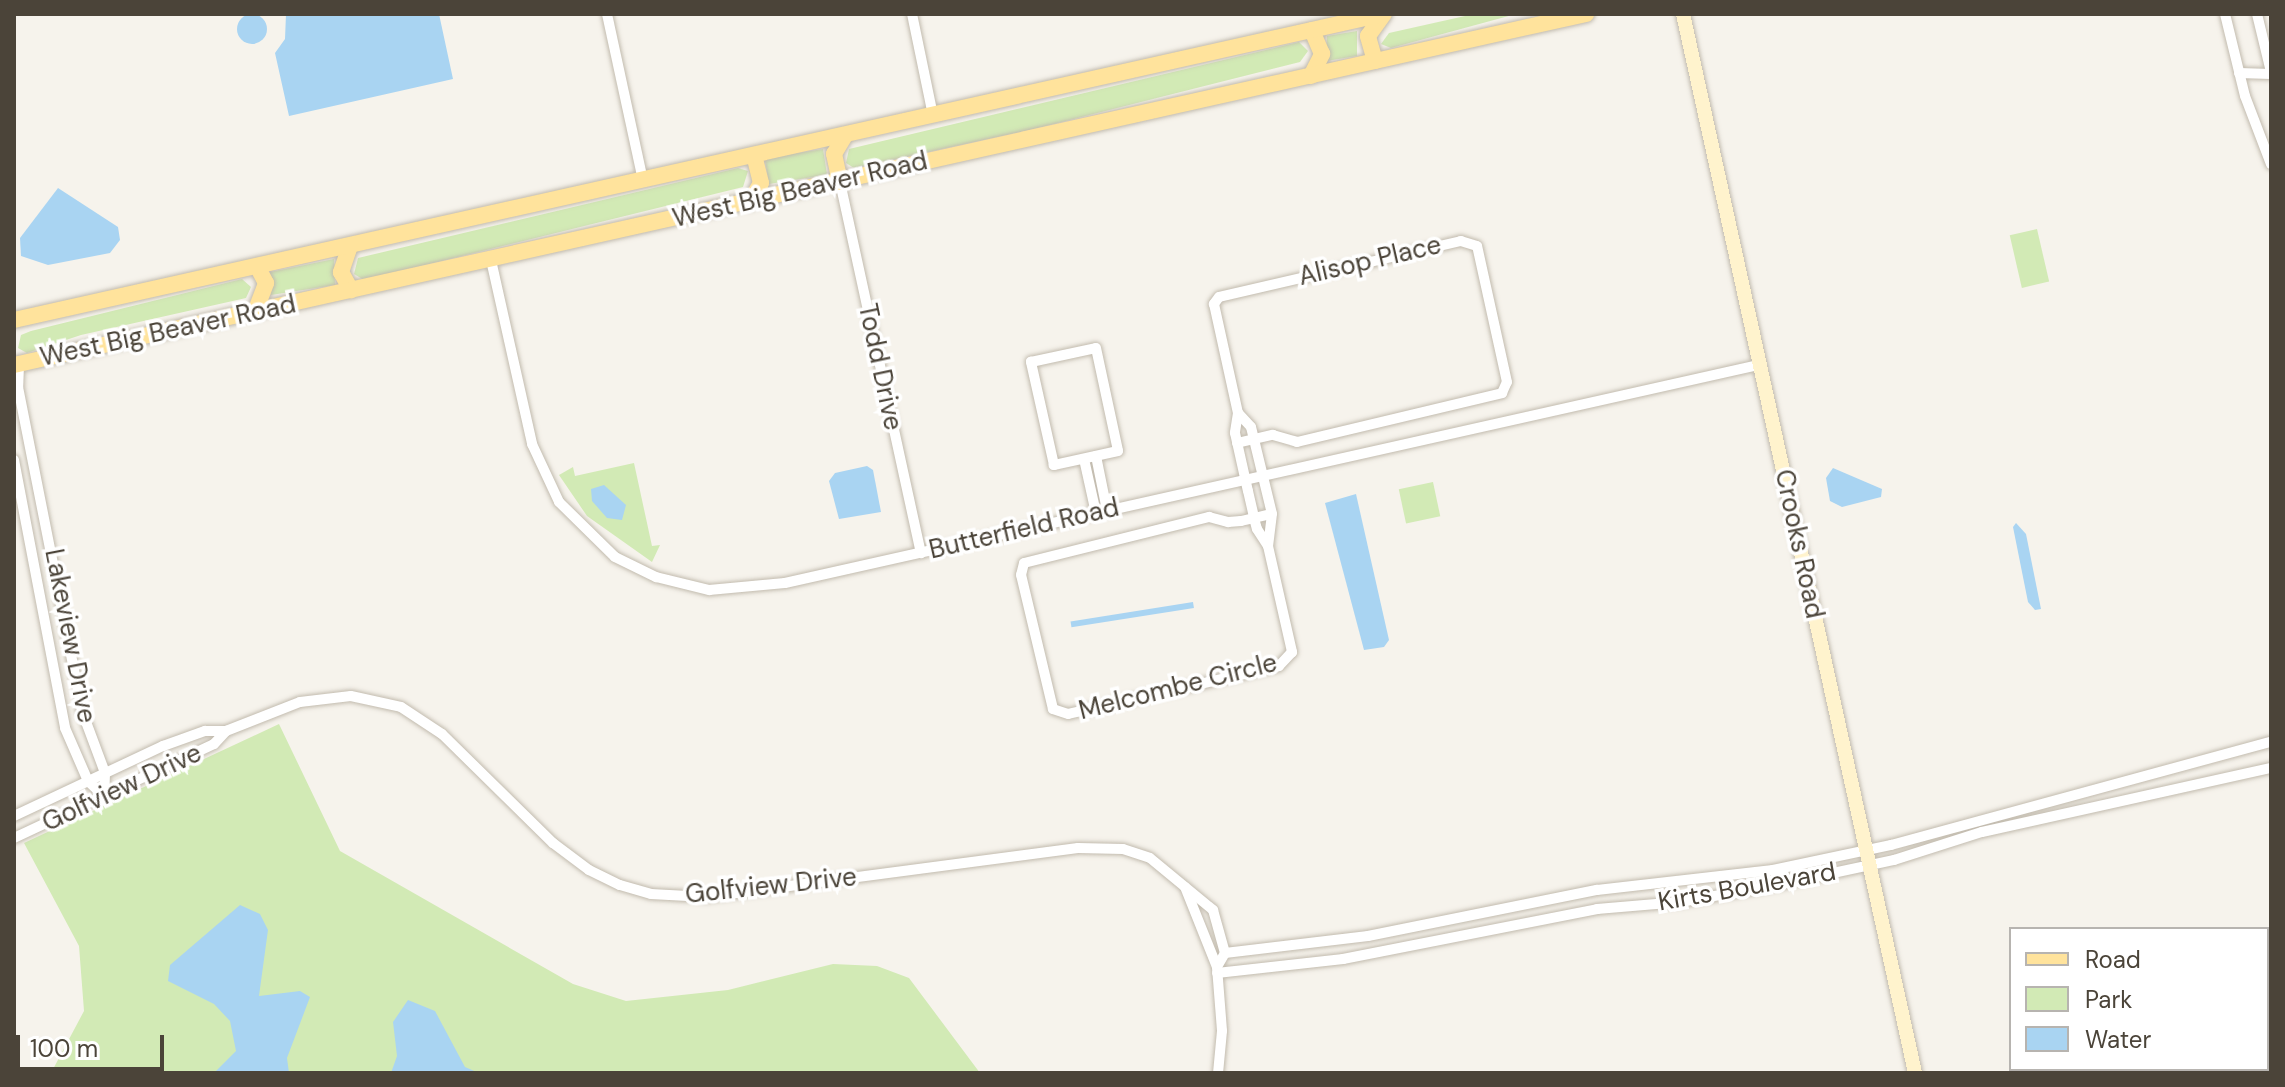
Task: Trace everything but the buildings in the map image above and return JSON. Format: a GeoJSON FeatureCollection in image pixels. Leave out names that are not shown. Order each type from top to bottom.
{"type":"FeatureCollection","features":[{"type":"Feature","properties":{"kind":"main road","name":"West Big Beaver Road"},"geometry":{"type":"LineString","coordinates":[[14,320],[1384,14]]}},
{"type":"Feature","properties":{"kind":"main road"},"geometry":{"type":"LineString","coordinates":[[1375,61],[1367,49],[1368,36],[1384,14]]}},
{"type":"Feature","properties":{"kind":"main road","name":"West Big Beaver Road"},"geometry":{"type":"LineString","coordinates":[[16,364],[1586,14]]}},
{"type":"Feature","properties":{"kind":"main road","name":"Crooks Road"},"geometry":{"type":"LineString","coordinates":[[1683,14],[1915,1073]]}},
{"type":"Feature","properties":{"kind":"main road"},"geometry":{"type":"LineString","coordinates":[[1311,76],[1322,54],[1312,30]]}},
{"type":"Feature","properties":{"kind":"main road"},"geometry":{"type":"LineString","coordinates":[[840,182],[834,154],[845,136]]}},
{"type":"Feature","properties":{"kind":"main road"},"geometry":{"type":"LineString","coordinates":[[750,202],[761,183],[754,155]]}},
{"type":"Feature","properties":{"kind":"main road"},"geometry":{"type":"LineString","coordinates":[[350,246],[341,272],[351,290]]}},
{"type":"Feature","properties":{"kind":"main road"},"geometry":{"type":"LineString","coordinates":[[255,312],[266,283],[257,266]]}},
{"type":"Feature","properties":{"kind":"main road"},"geometry":{"type":"LineString","coordinates":[[14,332],[35,315]]}},
{"type":"Feature","properties":{"kind":"street"},"geometry":{"type":"LineString","coordinates":[[607,14],[643,181]]}},
{"type":"Feature","properties":{"kind":"street"},"geometry":{"type":"LineString","coordinates":[[912,14],[933,115]]}},
{"type":"Feature","properties":{"kind":"street"},"geometry":{"type":"LineString","coordinates":[[2225,14],[2239,73],[2271,164]]}},
{"type":"Feature","properties":{"kind":"street"},"geometry":{"type":"LineString","coordinates":[[2239,73],[2271,73],[2257,14]]}},
{"type":"Feature","properties":{"kind":"street","name":"Todd Drive"},"geometry":{"type":"LineString","coordinates":[[840,182],[921,553]]}},
{"type":"Feature","properties":{"kind":"street","name":"Alisop Place"},"geometry":{"type":"LineString","coordinates":[[1237,443],[1273,435],[1297,442],[1502,393],[1507,382],[1477,246],[1461,241],[1219,297],[1214,304],[1238,413],[1237,443],[1245,480]]}},
{"type":"Feature","properties":{"kind":"street","name":"Butterfield Road"},"geometry":{"type":"LineString","coordinates":[[491,260],[543,474],[576,523],[615,557],[672,583],[724,591],[761,588],[1759,365]]}},
{"type":"Feature","properties":{"kind":"street"},"geometry":{"type":"LineString","coordinates":[[1096,348],[1118,451],[1096,456],[1054,465],[1031,362],[1096,348]]}},
{"type":"Feature","properties":{"kind":"street","name":"Lakeview Drive"},"geometry":{"type":"LineString","coordinates":[[16,364],[82,711],[105,773],[104,796]]}},
{"type":"Feature","properties":{"kind":"street","name":"Alisop Place"},"geometry":{"type":"LineString","coordinates":[[1238,413],[1254,439],[1263,475]]}},
{"type":"Feature","properties":{"kind":"street"},"geometry":{"type":"LineString","coordinates":[[1096,456],[1102,512]]}},
{"type":"Feature","properties":{"kind":"street"},"geometry":{"type":"LineString","coordinates":[[1084,459],[1102,512]]}},
{"type":"Feature","properties":{"kind":"street","name":"Lakeview Drive"},"geometry":{"type":"LineString","coordinates":[[14,460],[65,728],[88,781],[104,796]]}},
{"type":"Feature","properties":{"kind":"street","name":"Melcombe Circle"},"geometry":{"type":"LineString","coordinates":[[1263,475],[1272,514],[1268,546]]}},
{"type":"Feature","properties":{"kind":"street","name":"Melcombe Circle"},"geometry":{"type":"LineString","coordinates":[[1245,480],[1254,518],[1268,546],[1292,652],[1288,662],[1068,714],[1053,709],[1021,575],[1024,563],[1209,517],[1228,522],[1254,518],[1272,514]]}},
{"type":"Feature","properties":{"kind":"street","name":"Golfview Drive"},"geometry":{"type":"LineString","coordinates":[[14,816],[205,731],[226,731],[292,704],[351,696],[401,707],[442,734],[553,843],[589,870],[651,894],[706,897],[1093,847],[1150,858],[1184,885],[1213,910],[1225,953]]}},
{"type":"Feature","properties":{"kind":"street","name":"Golfview Drive"},"geometry":{"type":"LineString","coordinates":[[14,838],[214,744],[226,731]]}},
{"type":"Feature","properties":{"kind":"street","name":"Kirts Boulevard"},"geometry":{"type":"LineString","coordinates":[[1225,953],[1368,936],[1597,890],[1742,875],[1867,850],[2271,742]]}},
{"type":"Feature","properties":{"kind":"street"},"geometry":{"type":"LineString","coordinates":[[2200,761],[2195,771],[2200,784]]}},
{"type":"Feature","properties":{"kind":"street","name":"Kirts Boulevard"},"geometry":{"type":"LineString","coordinates":[[1217,970],[1343,959],[1597,909],[1680,902],[1871,865],[1982,832],[2271,768]]}},
{"type":"Feature","properties":{"kind":"street","name":"Golfview Drive"},"geometry":{"type":"LineString","coordinates":[[1184,885],[1217,970],[1222,1031],[1218,1073]]}},
{"type":"Feature","properties":{"kind":"street"},"geometry":{"type":"LineString","coordinates":[[1217,970],[1225,953]]}},
{"type":"Feature","properties":{"kind":"green space"},"geometry":{"type":"Polygon","coordinates":[[[1474,14],[1516,14],[1391,48],[1381,44],[1389,33],[1474,14]]]}},
{"type":"Feature","properties":{"kind":"green space"},"geometry":{"type":"Polygon","coordinates":[[[1357,31],[1357,56],[1326,61],[1327,36],[1357,31]]]}},
{"type":"Feature","properties":{"kind":"green space"},"geometry":{"type":"Polygon","coordinates":[[[1299,42],[1308,51],[1300,62],[1030,130],[854,168],[846,163],[849,149],[1299,42]]]}},
{"type":"Feature","properties":{"kind":"green space"},"geometry":{"type":"Polygon","coordinates":[[[823,149],[827,175],[769,184],[765,158],[823,149]]]}},
{"type":"Feature","properties":{"kind":"green space"},"geometry":{"type":"Polygon","coordinates":[[[738,168],[748,171],[743,187],[364,280],[354,274],[358,258],[738,168]]]}},
{"type":"Feature","properties":{"kind":"green space"},"geometry":{"type":"Polygon","coordinates":[[[2037,229],[2049,282],[2022,288],[2010,235],[2037,229]]]}},
{"type":"Feature","properties":{"kind":"green space"},"geometry":{"type":"Polygon","coordinates":[[[334,259],[335,285],[271,295],[270,272],[334,259]]]}},
{"type":"Feature","properties":{"kind":"green space"},"geometry":{"type":"Polygon","coordinates":[[[242,279],[251,287],[246,298],[81,335],[27,353],[18,348],[21,335],[31,331],[242,279]]]}},
{"type":"Feature","properties":{"kind":"green space"},"geometry":{"type":"Polygon","coordinates":[[[634,463],[652,546],[660,545],[652,562],[587,516],[559,475],[573,467],[575,476],[634,463]]]}},
{"type":"Feature","properties":{"kind":"green space"},"geometry":{"type":"Polygon","coordinates":[[[1433,482],[1440,516],[1406,524],[1399,489],[1433,482]]]}},
{"type":"Feature","properties":{"kind":"green space"},"geometry":{"type":"Polygon","coordinates":[[[279,724],[340,851],[573,984],[626,1001],[728,990],[833,964],[877,966],[909,978],[980,1073],[51,1073],[84,1011],[79,946],[24,843],[279,724]]]}},
{"type":"Feature","properties":{"kind":"water"},"geometry":{"type":"Polygon","coordinates":[[[252,14],[263,18],[267,29],[263,40],[252,44],[241,40],[237,29],[241,18],[252,14]]]}},
{"type":"Feature","properties":{"kind":"water"},"geometry":{"type":"Polygon","coordinates":[[[286,14],[439,14],[453,79],[289,116],[275,53],[285,39],[286,14]]]}},
{"type":"Feature","properties":{"kind":"water"},"geometry":{"type":"Polygon","coordinates":[[[58,188],[118,227],[120,240],[110,253],[48,265],[21,256],[20,238],[58,188]]]}},
{"type":"Feature","properties":{"kind":"water"},"geometry":{"type":"Polygon","coordinates":[[[867,466],[873,470],[881,512],[839,519],[829,481],[835,473],[867,466]]]}},
{"type":"Feature","properties":{"kind":"water"},"geometry":{"type":"Polygon","coordinates":[[[1833,468],[1882,489],[1881,497],[1842,507],[1830,501],[1826,478],[1833,468]]]}},
{"type":"Feature","properties":{"kind":"water"},"geometry":{"type":"Polygon","coordinates":[[[604,485],[626,505],[622,520],[607,518],[592,501],[591,489],[604,485]]]}},
{"type":"Feature","properties":{"kind":"water"},"geometry":{"type":"Polygon","coordinates":[[[1356,494],[1389,640],[1384,647],[1364,650],[1325,503],[1356,494]]]}},
{"type":"Feature","properties":{"kind":"water"},"geometry":{"type":"Polygon","coordinates":[[[2016,523],[2026,534],[2041,609],[2035,610],[2028,602],[2013,527],[2016,523]]]}},
{"type":"Feature","properties":{"kind":"water"},"geometry":{"type":"Polygon","coordinates":[[[1193,602],[1194,608],[1071,627],[1071,621],[1193,602]]]}},
{"type":"Feature","properties":{"kind":"water"},"geometry":{"type":"Polygon","coordinates":[[[240,905],[260,914],[268,930],[259,996],[300,991],[310,997],[287,1058],[289,1073],[214,1073],[236,1051],[230,1021],[214,1004],[168,981],[170,965],[240,905]]]}},
{"type":"Feature","properties":{"kind":"water"},"geometry":{"type":"Polygon","coordinates":[[[408,1000],[435,1011],[465,1067],[479,1073],[391,1073],[397,1056],[393,1022],[408,1000]]]}}]}
